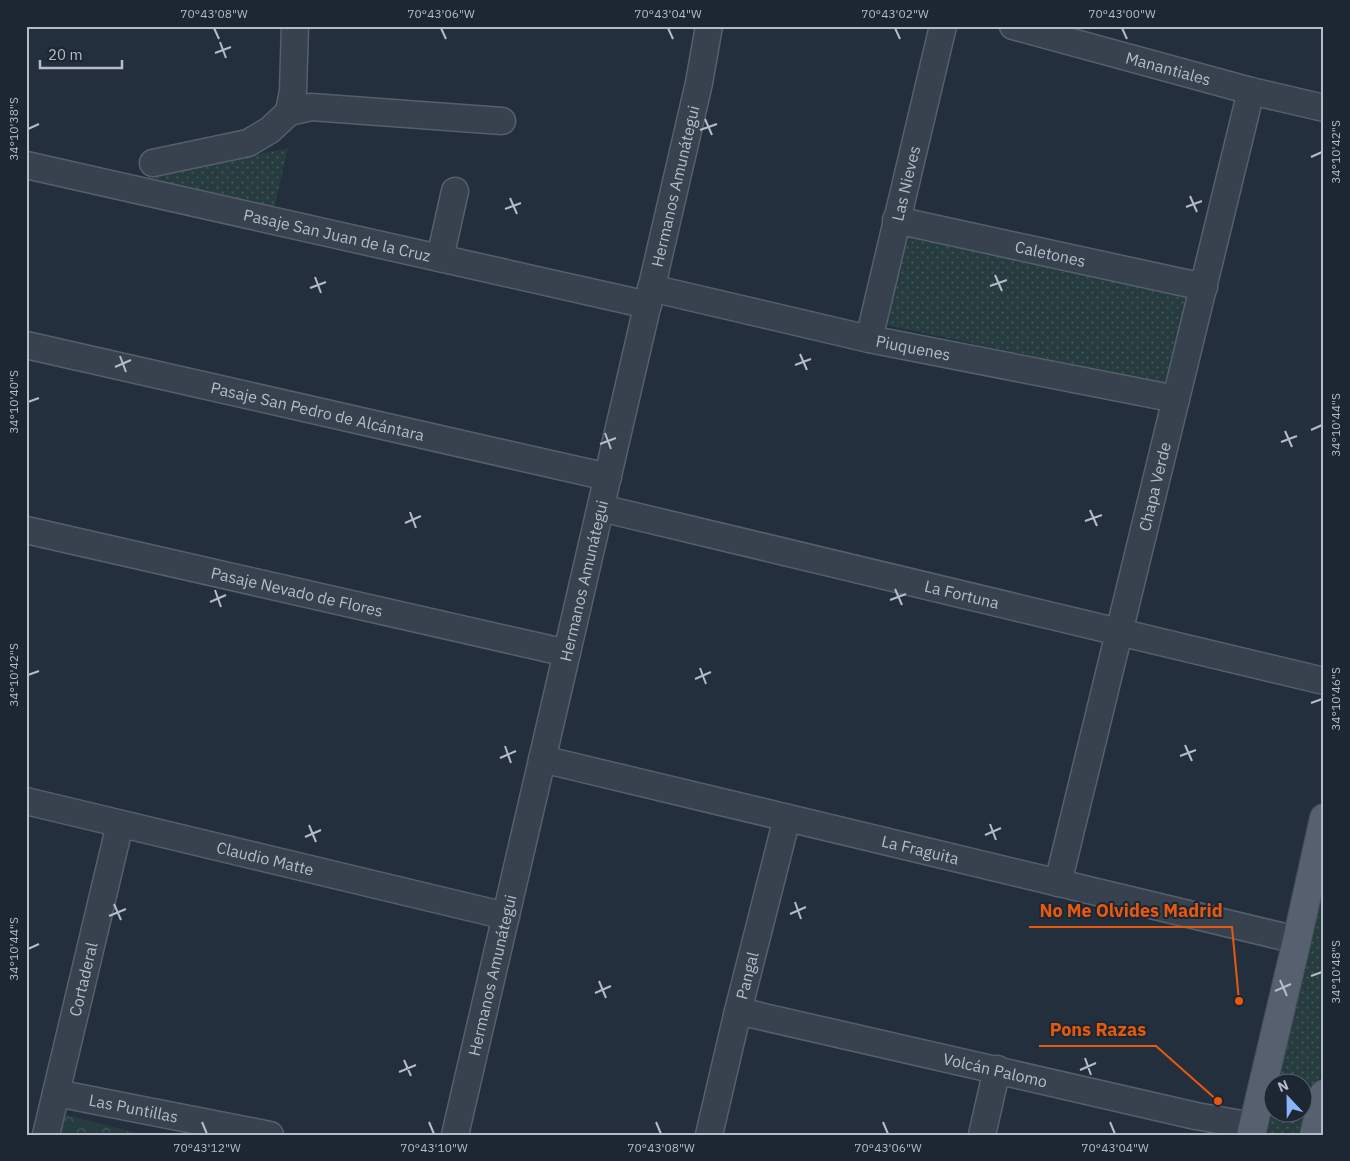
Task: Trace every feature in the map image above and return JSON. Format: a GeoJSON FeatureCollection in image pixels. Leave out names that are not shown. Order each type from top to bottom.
{"type":"FeatureCollection","features":[{"type":"Feature","properties":{"kind":"main road"},"geometry":{"type":"LineString","coordinates":[[1252,1131],[1324,818]]}},
{"type":"Feature","properties":{"kind":"main road"},"geometry":{"type":"LineString","coordinates":[[1314,1135],[1323,1102]]}},
{"type":"Feature","properties":{"kind":"street"},"geometry":{"type":"LineString","coordinates":[[289,112],[293,91],[295,26]]}},
{"type":"Feature","properties":{"kind":"street","name":"Hermanos Amunátegui"},"geometry":{"type":"LineString","coordinates":[[455,1135],[699,83],[709,26]]}},
{"type":"Feature","properties":{"kind":"street","name":"Las Nieves"},"geometry":{"type":"LineString","coordinates":[[869,339],[942,26]]}},
{"type":"Feature","properties":{"kind":"street","name":"Manantiales"},"geometry":{"type":"LineString","coordinates":[[1013,26],[1251,91],[1324,108]]}},
{"type":"Feature","properties":{"kind":"street","name":"Chapa Verde"},"geometry":{"type":"LineString","coordinates":[[1058,883],[1251,91]]}},
{"type":"Feature","properties":{"kind":"street"},"geometry":{"type":"LineString","coordinates":[[152,164],[248,143],[270,130],[289,112],[311,107],[502,121]]}},
{"type":"Feature","properties":{"kind":"street","name":"Pasaje San Juan de la Cruz"},"geometry":{"type":"LineString","coordinates":[[26,165],[440,258],[649,297]]}},
{"type":"Feature","properties":{"kind":"street"},"geometry":{"type":"LineString","coordinates":[[440,258],[455,191]]}},
{"type":"Feature","properties":{"kind":"street","name":"Caletones"},"geometry":{"type":"LineString","coordinates":[[896,220],[1204,287]]}},
{"type":"Feature","properties":{"kind":"street","name":"Piuquenes"},"geometry":{"type":"LineString","coordinates":[[649,297],[1176,399]]}},
{"type":"Feature","properties":{"kind":"street","name":"Pasaje San Pedro de Alcántara"},"geometry":{"type":"LineString","coordinates":[[26,346],[608,477]]}},
{"type":"Feature","properties":{"kind":"street","name":"La Fortuna"},"geometry":{"type":"LineString","coordinates":[[601,508],[1324,681]]}},
{"type":"Feature","properties":{"kind":"street","name":"Pasaje Nevado de Flores"},"geometry":{"type":"LineString","coordinates":[[26,530],[567,654]]}},
{"type":"Feature","properties":{"kind":"street","name":"La Fraguita"},"geometry":{"type":"LineString","coordinates":[[542,760],[1297,940]]}},
{"type":"Feature","properties":{"kind":"street","name":"Claudio Matte"},"geometry":{"type":"LineString","coordinates":[[26,801],[506,916]]}},
{"type":"Feature","properties":{"kind":"street","name":"Pangal"},"geometry":{"type":"LineString","coordinates":[[709,1135],[787,818]]}},
{"type":"Feature","properties":{"kind":"street","name":"Cortaderal"},"geometry":{"type":"LineString","coordinates":[[46,1135],[120,824]]}},
{"type":"Feature","properties":{"kind":"street","name":"Volcán Palomo"},"geometry":{"type":"LineString","coordinates":[[738,1011],[1186,1113],[1252,1131]]}},
{"type":"Feature","properties":{"kind":"street"},"geometry":{"type":"LineString","coordinates":[[982,1135],[997,1069]]}},
{"type":"Feature","properties":{"kind":"street","name":"Las Puntillas"},"geometry":{"type":"LineString","coordinates":[[56,1093],[198,1128],[270,1135]]}},
{"type":"Feature","properties":{"kind":"green space"},"geometry":{"type":"Polygon","coordinates":[[[288,148],[273,214],[145,186],[148,177],[288,148]]]}},
{"type":"Feature","properties":{"kind":"green space"},"geometry":{"type":"Polygon","coordinates":[[[899,232],[1191,295],[1169,385],[877,323],[899,232]]]}},
{"type":"Feature","properties":{"kind":"green space"},"geometry":{"type":"Polygon","coordinates":[[[1324,855],[1324,1059],[1312,1107],[1312,1074],[1268,1074],[1324,855]]]}},
{"type":"Feature","properties":{"kind":"green space"},"geometry":{"type":"Polygon","coordinates":[[[1262,1100],[1262,1124],[1308,1124],[1305,1135],[1253,1135],[1262,1100]]]}},
{"type":"Feature","properties":{"kind":"green space"},"geometry":{"type":"Polygon","coordinates":[[[56,1112],[144,1135],[50,1135],[56,1112]]]}},
{"type":"Feature","properties":{"kind":"place","name":"No Me Olvides Madrid"},"geometry":{"type":"Point","coordinates":[1239,1001]}},
{"type":"Feature","properties":{"kind":"place","name":"Pons Razas"},"geometry":{"type":"Point","coordinates":[1218,1101]}}]}
